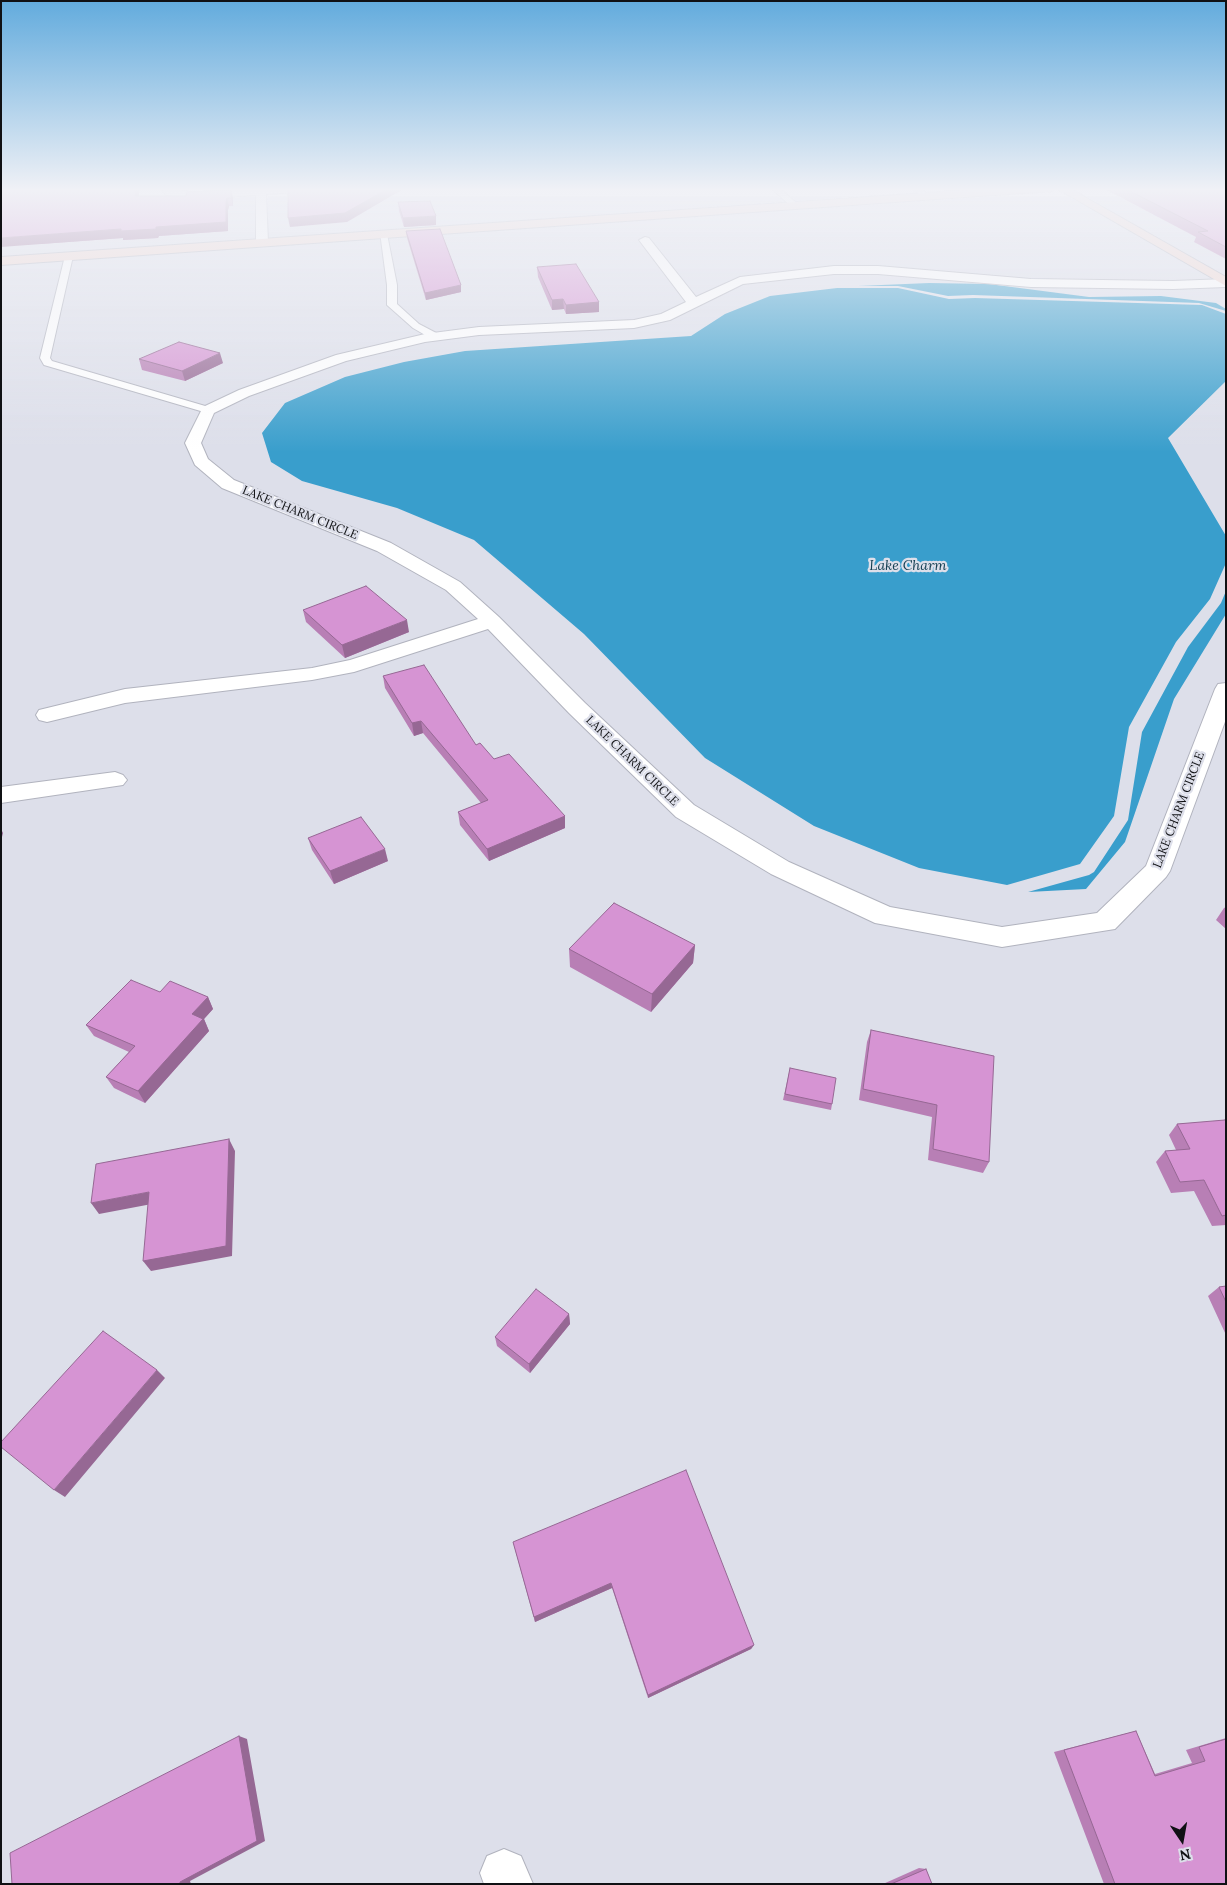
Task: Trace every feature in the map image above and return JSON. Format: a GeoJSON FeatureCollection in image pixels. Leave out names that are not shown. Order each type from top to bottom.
{"type":"FeatureCollection","features":[{"type":"Feature","properties":{"kind":"main road"},"geometry":{"type":"LineString","coordinates":[[1214,276],[1226,283]]}},
{"type":"Feature","properties":{"kind":"street"},"geometry":{"type":"LineString","coordinates":[[673,276],[694,304]]}},
{"type":"Feature","properties":{"kind":"street"},"geometry":{"type":"LineString","coordinates":[[208,410],[244,393],[341,358],[383,347],[436,337],[480,332],[634,324],[664,317],[740,281],[783,276]]}},
{"type":"Feature","properties":{"kind":"street"},"geometry":{"type":"LineString","coordinates":[[943,276],[1031,284],[1173,285],[1226,283]]}},
{"type":"Feature","properties":{"kind":"street","name":"LAKE CHARM CIRCLE"},"geometry":{"type":"LineString","coordinates":[[208,410],[193,442],[201,461],[228,484],[384,547],[453,586],[492,621],[576,708],[685,811],[780,868],[885,916],[1002,937],[1105,922],[1157,871],[1226,689]]}},
{"type":"Feature","properties":{"kind":"street"},"geometry":{"type":"LineString","coordinates":[[47,715],[125,696],[312,674],[354,666],[492,621]]}},
{"type":"Feature","properties":{"kind":"street"},"geometry":{"type":"LineString","coordinates":[[1,795],[114,780]]}},
{"type":"Feature","properties":{"kind":"lane"},"geometry":{"type":"LineString","coordinates":[[64,276],[45,358],[48,363],[208,410]]}},
{"type":"Feature","properties":{"kind":"lane"},"geometry":{"type":"LineString","coordinates":[[390,276],[392,306],[416,326],[436,337]]}},
{"type":"Feature","properties":{"kind":"water"},"geometry":{"type":"Polygon","coordinates":[[[929,283],[989,284],[1089,297],[1161,296],[1216,303],[1226,309],[1226,311],[1199,303],[973,295],[948,296],[898,286],[858,286],[929,283]]]}},
{"type":"Feature","properties":{"kind":"water","name":"Lake Charm"},"geometry":{"type":"Polygon","coordinates":[[[837,288],[898,288],[949,299],[975,298],[1202,305],[1226,314],[1226,381],[1168,438],[1226,536],[1226,563],[1210,599],[1176,642],[1129,727],[1114,816],[1080,864],[1007,885],[919,868],[814,826],[705,758],[584,634],[474,540],[397,508],[302,481],[271,462],[262,433],[285,403],[345,377],[404,362],[465,351],[691,336],[725,314],[770,296],[837,288]]]}},
{"type":"Feature","properties":{"kind":"water"},"geometry":{"type":"Polygon","coordinates":[[[1226,591],[1226,614],[1174,699],[1125,842],[1086,889],[1028,892],[1094,872],[1128,820],[1142,732],[1188,647],[1221,603],[1226,591]]]}},
{"type":"Feature","properties":{"kind":"building"},"geometry":{"type":"Polygon","coordinates":[[[420,276],[458,276],[461,285],[425,293],[420,276]]]}},
{"type":"Feature","properties":{"kind":"building"},"geometry":{"type":"Polygon","coordinates":[[[541,276],[583,276],[599,302],[566,305],[563,299],[552,300],[541,276]]]}},
{"type":"Feature","properties":{"kind":"building"},"geometry":{"type":"Polygon","coordinates":[[[179,342],[220,353],[182,371],[139,359],[179,342]]]}},
{"type":"Feature","properties":{"kind":"building"},"geometry":{"type":"Polygon","coordinates":[[[366,586],[407,620],[342,645],[303,610],[366,586]]]}},
{"type":"Feature","properties":{"kind":"building"},"geometry":{"type":"Polygon","coordinates":[[[424,665],[476,745],[480,743],[494,759],[509,754],[565,816],[487,849],[458,812],[488,800],[421,721],[412,723],[383,676],[424,665]]]}},
{"type":"Feature","properties":{"kind":"building"},"geometry":{"type":"Polygon","coordinates":[[[361,817],[385,849],[330,871],[308,838],[361,817]]]}},
{"type":"Feature","properties":{"kind":"building"},"geometry":{"type":"Polygon","coordinates":[[[614,903],[695,945],[652,994],[569,949],[614,903]]]}},
{"type":"Feature","properties":{"kind":"building"},"geometry":{"type":"Polygon","coordinates":[[[131,980],[160,992],[170,981],[208,997],[192,1014],[203,1019],[138,1091],[106,1077],[135,1046],[86,1025],[131,980]]]}},
{"type":"Feature","properties":{"kind":"building"},"geometry":{"type":"Polygon","coordinates":[[[871,1030],[994,1056],[989,1162],[933,1149],[937,1105],[863,1089],[871,1030]]]}},
{"type":"Feature","properties":{"kind":"building"},"geometry":{"type":"Polygon","coordinates":[[[790,1068],[836,1078],[832,1104],[785,1094],[790,1068]]]}},
{"type":"Feature","properties":{"kind":"building"},"geometry":{"type":"Polygon","coordinates":[[[1225,1120],[1226,1215],[1222,1216],[1204,1180],[1180,1182],[1165,1151],[1190,1149],[1177,1124],[1225,1120]]]}},
{"type":"Feature","properties":{"kind":"building"},"geometry":{"type":"Polygon","coordinates":[[[229,1139],[226,1246],[143,1261],[149,1192],[91,1203],[96,1164],[229,1139]]]}},
{"type":"Feature","properties":{"kind":"building"},"geometry":{"type":"Polygon","coordinates":[[[1226,1286],[1226,1302],[1219,1287],[1226,1286]]]}},
{"type":"Feature","properties":{"kind":"building"},"geometry":{"type":"Polygon","coordinates":[[[536,1289],[569,1314],[529,1364],[495,1337],[536,1289]]]}},
{"type":"Feature","properties":{"kind":"building"},"geometry":{"type":"Polygon","coordinates":[[[103,1331],[157,1370],[54,1490],[1,1447],[1,1442],[103,1331]]]}},
{"type":"Feature","properties":{"kind":"building"},"geometry":{"type":"Polygon","coordinates":[[[686,1470],[754,1645],[648,1695],[611,1583],[534,1617],[513,1542],[686,1470]]]}},
{"type":"Feature","properties":{"kind":"building"},"geometry":{"type":"Polygon","coordinates":[[[1136,1731],[1155,1776],[1205,1761],[1199,1747],[1226,1739],[1226,1884],[1115,1884],[1064,1750],[1136,1731]]]}},
{"type":"Feature","properties":{"kind":"building"},"geometry":{"type":"Polygon","coordinates":[[[239,1736],[257,1841],[180,1882],[180,1884],[12,1884],[10,1853],[239,1736]]]}},
{"type":"Feature","properties":{"kind":"building"},"geometry":{"type":"Polygon","coordinates":[[[926,1869],[932,1884],[891,1884],[926,1869]]]}}]}
